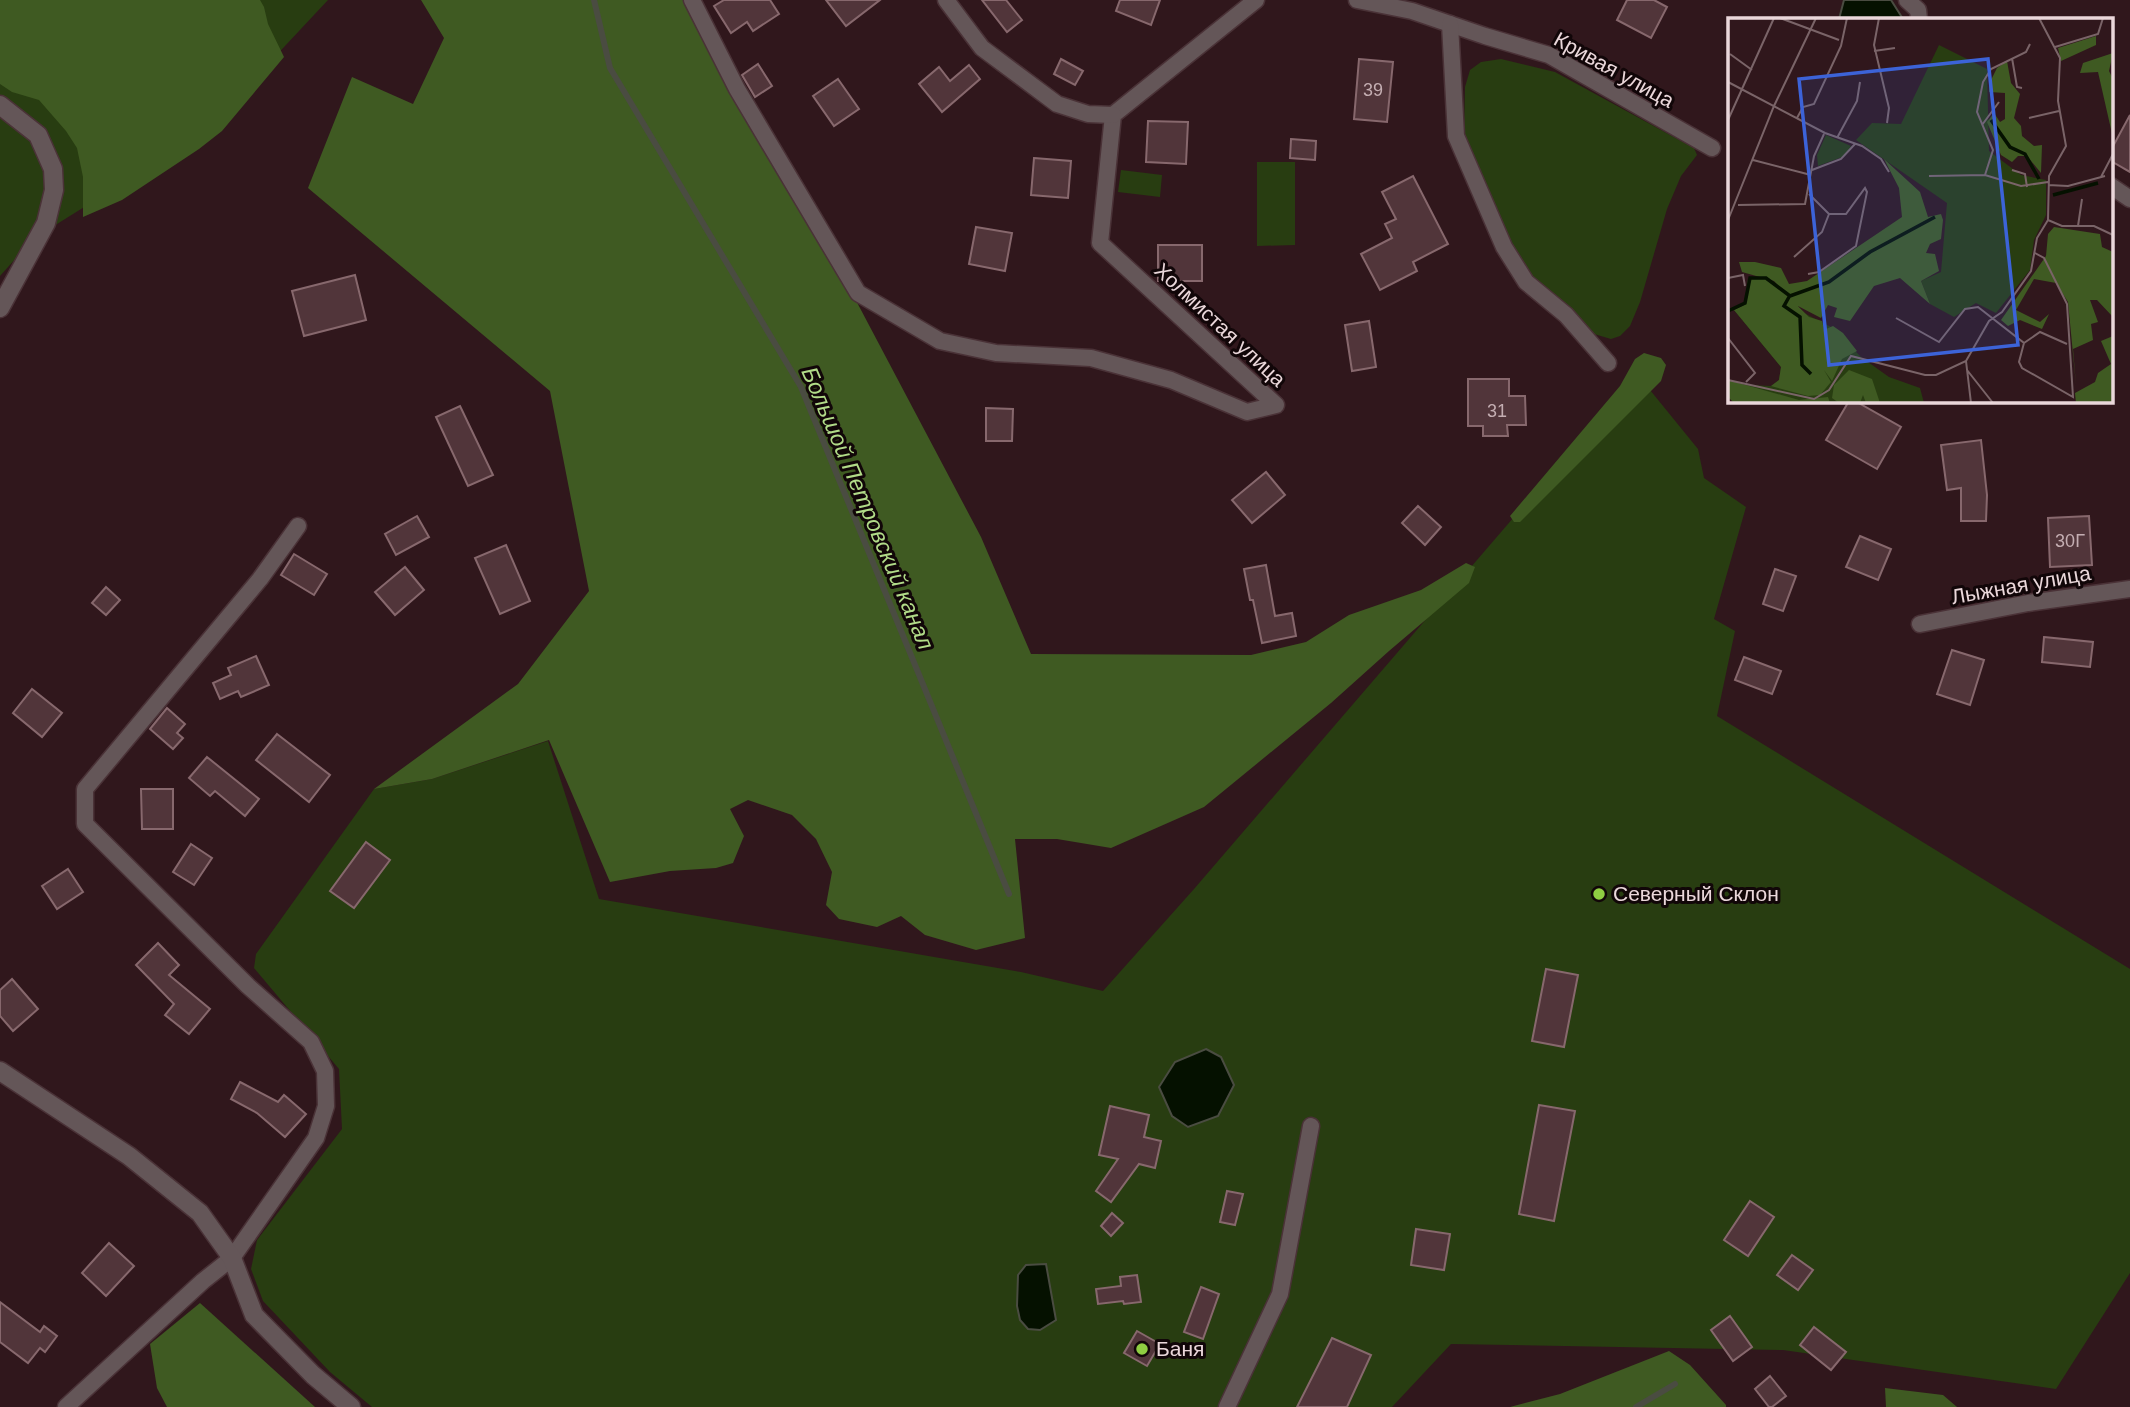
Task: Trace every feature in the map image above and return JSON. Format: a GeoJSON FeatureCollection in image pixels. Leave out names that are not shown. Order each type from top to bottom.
{"type":"FeatureCollection","features":[{"type":"Feature","properties":{"kind":"street","name":"Холмистая улица"},"geometry":{"type":"LineString","coordinates":[[692,0],[737,89],[858,293],[940,341],[996,353],[1091,358],[1171,380],[1247,412],[1276,405],[1100,243],[1113,115]]}},
{"type":"Feature","properties":{"kind":"street"},"geometry":{"type":"LineString","coordinates":[[946,0],[982,48],[1056,104],[1088,114],[1113,115],[1256,0]]}},
{"type":"Feature","properties":{"kind":"street","name":"Кривая улица"},"geometry":{"type":"LineString","coordinates":[[1357,0],[1414,6],[1450,24],[1549,55],[1712,148]]}},
{"type":"Feature","properties":{"kind":"street"},"geometry":{"type":"LineString","coordinates":[[1907,0],[1918,10],[1919,18]]}},
{"type":"Feature","properties":{"kind":"street"},"geometry":{"type":"LineString","coordinates":[[1450,24],[1456,136],[1504,247],[1526,282],[1566,315],[1608,363]]}},
{"type":"Feature","properties":{"kind":"street"},"geometry":{"type":"LineString","coordinates":[[0,105],[38,135],[52,169],[54,190],[46,223],[0,308]]}},
{"type":"Feature","properties":{"kind":"street"},"geometry":{"type":"LineString","coordinates":[[2112,187],[2130,199]]}},
{"type":"Feature","properties":{"kind":"street"},"geometry":{"type":"LineString","coordinates":[[66,1407],[203,1280],[232,1258],[316,1138],[326,1106],[325,1071],[311,1042],[248,986],[85,824],[85,789],[260,579],[298,526]]}},
{"type":"Feature","properties":{"kind":"street","name":"Лыжная улица"},"geometry":{"type":"LineString","coordinates":[[1920,624],[2028,603],[2130,589]]}},
{"type":"Feature","properties":{"kind":"street"},"geometry":{"type":"LineString","coordinates":[[0,1071],[129,1156],[201,1213],[232,1258],[254,1315],[313,1375],[351,1407]]}},
{"type":"Feature","properties":{"kind":"street"},"geometry":{"type":"LineString","coordinates":[[1227,1407],[1280,1294],[1311,1126]]}},
{"type":"Feature","properties":{"kind":"green space"},"geometry":{"type":"Polygon","coordinates":[[[0,0],[328,0],[270,62],[182,146],[33,239],[0,276],[0,0]]]}},
{"type":"Feature","properties":{"kind":"green space"},"geometry":{"type":"Polygon","coordinates":[[[0,0],[260,0],[284,57],[222,131],[122,200],[83,217],[83,177],[77,148],[39,100],[12,92],[0,84],[0,0]]]}},
{"type":"Feature","properties":{"kind":"green space"},"geometry":{"type":"Polygon","coordinates":[[[421,0],[689,0],[833,257],[981,537],[1031,654],[1251,655],[1306,642],[1349,615],[1421,590],[1466,563],[1475,567],[1469,583],[1331,703],[1204,807],[1111,848],[1057,839],[1015,839],[1025,938],[976,950],[925,935],[901,916],[877,927],[839,919],[826,905],[832,872],[816,839],[792,815],[748,800],[730,809],[744,836],[733,863],[716,868],[670,871],[610,882],[549,740],[432,779],[374,789],[518,684],[589,591],[550,391],[308,188],[352,77],[413,104],[444,38],[421,0]]]}},
{"type":"Feature","properties":{"kind":"green space"},"geometry":{"type":"Polygon","coordinates":[[[1501,59],[1555,72],[1694,148],[1697,155],[1681,176],[1667,209],[1640,302],[1630,326],[1620,336],[1611,339],[1594,334],[1527,277],[1510,247],[1464,132],[1465,87],[1470,70],[1481,62],[1501,59]]]}},
{"type":"Feature","properties":{"kind":"green space"},"geometry":{"type":"Polygon","coordinates":[[[1257,162],[1295,162],[1295,245],[1257,246],[1257,162]]]}},
{"type":"Feature","properties":{"kind":"green space"},"geometry":{"type":"Polygon","coordinates":[[[1121,170],[1162,175],[1160,197],[1118,192],[1121,170]]]}},
{"type":"Feature","properties":{"kind":"green space"},"geometry":{"type":"Polygon","coordinates":[[[1644,353],[1661,358],[1666,365],[1661,381],[1520,522],[1514,522],[1510,516],[1620,386],[1635,359],[1644,353]]]}},
{"type":"Feature","properties":{"kind":"green space","name":"Северный Склон"},"geometry":{"type":"Polygon","coordinates":[[[1637,374],[1698,449],[1704,478],[1746,507],[1714,619],[1735,631],[1717,716],[2130,969],[2130,1273],[2056,1389],[1783,1350],[1451,1344],[1392,1407],[372,1407],[330,1372],[263,1301],[251,1269],[257,1240],[342,1129],[339,1069],[254,968],[256,954],[374,789],[432,779],[548,741],[599,899],[1021,972],[1103,991],[1637,374]]]}},
{"type":"Feature","properties":{"kind":"green space"},"geometry":{"type":"Polygon","coordinates":[[[200,1303],[315,1407],[167,1407],[157,1388],[150,1344],[200,1303]]]}},
{"type":"Feature","properties":{"kind":"green space"},"geometry":{"type":"Polygon","coordinates":[[[1669,1351],[1690,1365],[1726,1407],[1510,1407],[1560,1394],[1669,1351]]]}},
{"type":"Feature","properties":{"kind":"green space"},"geometry":{"type":"Polygon","coordinates":[[[1885,1388],[1943,1395],[1957,1407],[1886,1407],[1885,1388]]]}},
{"type":"Feature","properties":{"kind":"shaded area"},"geometry":{"type":"Polygon","coordinates":[[[1844,0],[1891,0],[1902,18],[1839,18],[1844,0]]]}},
{"type":"Feature","properties":{"kind":"shaded area"},"geometry":{"type":"Polygon","coordinates":[[[1206,1049],[1221,1057],[1234,1085],[1218,1116],[1188,1127],[1172,1116],[1159,1087],[1175,1062],[1206,1049]]]}},
{"type":"Feature","properties":{"kind":"shaded area"},"geometry":{"type":"Polygon","coordinates":[[[1046,1264],[1056,1320],[1040,1330],[1028,1329],[1020,1320],[1017,1306],[1018,1275],[1026,1265],[1046,1264]]]}},
{"type":"Feature","properties":{"kind":"building"},"geometry":{"type":"Polygon","coordinates":[[[724,0],[770,0],[779,14],[753,31],[747,22],[731,33],[714,6],[724,0]]]}},
{"type":"Feature","properties":{"kind":"building"},"geometry":{"type":"Polygon","coordinates":[[[826,0],[880,0],[846,26],[826,0]]]}},
{"type":"Feature","properties":{"kind":"building"},"geometry":{"type":"Polygon","coordinates":[[[982,0],[1006,0],[1022,20],[1007,32],[982,0]]]}},
{"type":"Feature","properties":{"kind":"building"},"geometry":{"type":"Polygon","coordinates":[[[1120,0],[1160,0],[1151,25],[1116,11],[1120,0]]]}},
{"type":"Feature","properties":{"kind":"building"},"geometry":{"type":"Polygon","coordinates":[[[1627,0],[1654,0],[1667,7],[1651,38],[1617,20],[1627,0]]]}},
{"type":"Feature","properties":{"kind":"building"},"geometry":{"type":"Polygon","coordinates":[[[1061,59],[1083,71],[1075,85],[1054,74],[1061,59]]]}},
{"type":"Feature","properties":{"kind":"building"},"geometry":{"type":"Polygon","coordinates":[[[1359,59],[1393,62],[1387,122],[1354,119],[1359,59]]]}},
{"type":"Feature","properties":{"kind":"building"},"geometry":{"type":"Polygon","coordinates":[[[758,64],[772,86],[755,97],[742,75],[758,64]]]}},
{"type":"Feature","properties":{"kind":"building"},"geometry":{"type":"Polygon","coordinates":[[[969,65],[980,79],[942,112],[919,84],[939,67],[950,81],[969,65]]]}},
{"type":"Feature","properties":{"kind":"building"},"geometry":{"type":"Polygon","coordinates":[[[838,79],[859,109],[834,126],[813,96],[838,79]]]}},
{"type":"Feature","properties":{"kind":"building"},"geometry":{"type":"Polygon","coordinates":[[[2130,115],[2130,172],[2112,162],[2112,148],[2130,115]]]}},
{"type":"Feature","properties":{"kind":"building"},"geometry":{"type":"Polygon","coordinates":[[[1148,121],[1188,122],[1186,164],[1146,162],[1148,121]]]}},
{"type":"Feature","properties":{"kind":"building"},"geometry":{"type":"Polygon","coordinates":[[[1291,139],[1316,141],[1315,160],[1290,158],[1291,139]]]}},
{"type":"Feature","properties":{"kind":"building"},"geometry":{"type":"Polygon","coordinates":[[[1034,158],[1071,161],[1068,198],[1031,195],[1034,158]]]}},
{"type":"Feature","properties":{"kind":"building"},"geometry":{"type":"Polygon","coordinates":[[[1413,176],[1448,244],[1413,262],[1417,271],[1380,290],[1361,254],[1392,238],[1385,224],[1396,219],[1382,192],[1413,176]]]}},
{"type":"Feature","properties":{"kind":"building"},"geometry":{"type":"Polygon","coordinates":[[[976,227],[1012,233],[1005,271],[969,264],[976,227]]]}},
{"type":"Feature","properties":{"kind":"building"},"geometry":{"type":"Polygon","coordinates":[[[1158,245],[1202,245],[1202,281],[1158,281],[1158,245]]]}},
{"type":"Feature","properties":{"kind":"building"},"geometry":{"type":"Polygon","coordinates":[[[355,275],[366,320],[304,336],[292,291],[355,275]]]}},
{"type":"Feature","properties":{"kind":"building"},"geometry":{"type":"Polygon","coordinates":[[[1369,321],[1376,367],[1352,371],[1345,325],[1369,321]]]}},
{"type":"Feature","properties":{"kind":"building"},"geometry":{"type":"Polygon","coordinates":[[[1468,379],[1509,379],[1509,396],[1525,396],[1526,425],[1507,425],[1508,436],[1483,436],[1483,426],[1468,426],[1468,379]]]}},
{"type":"Feature","properties":{"kind":"building"},"geometry":{"type":"Polygon","coordinates":[[[1848,402],[1857,402],[1901,427],[1877,469],[1826,440],[1848,402]]]}},
{"type":"Feature","properties":{"kind":"building"},"geometry":{"type":"Polygon","coordinates":[[[460,406],[493,475],[468,486],[436,417],[460,406]]]}},
{"type":"Feature","properties":{"kind":"building"},"geometry":{"type":"Polygon","coordinates":[[[986,408],[1013,409],[1012,441],[986,441],[986,408]]]}},
{"type":"Feature","properties":{"kind":"building"},"geometry":{"type":"Polygon","coordinates":[[[1981,440],[1987,495],[1986,521],[1961,521],[1961,488],[1947,490],[1941,445],[1981,440]]]}},
{"type":"Feature","properties":{"kind":"building"},"geometry":{"type":"Polygon","coordinates":[[[1266,472],[1285,495],[1252,523],[1232,500],[1266,472]]]}},
{"type":"Feature","properties":{"kind":"building"},"geometry":{"type":"Polygon","coordinates":[[[1418,506],[1441,527],[1425,545],[1402,523],[1418,506]]]}},
{"type":"Feature","properties":{"kind":"building"},"geometry":{"type":"Polygon","coordinates":[[[417,516],[429,537],[396,555],[385,534],[417,516]]]}},
{"type":"Feature","properties":{"kind":"building"},"geometry":{"type":"Polygon","coordinates":[[[2089,516],[2092,565],[2050,567],[2048,518],[2089,516]]]}},
{"type":"Feature","properties":{"kind":"building"},"geometry":{"type":"Polygon","coordinates":[[[1860,536],[1891,549],[1878,580],[1846,567],[1860,536]]]}},
{"type":"Feature","properties":{"kind":"building"},"geometry":{"type":"Polygon","coordinates":[[[506,545],[530,601],[500,614],[475,558],[506,545]]]}},
{"type":"Feature","properties":{"kind":"building"},"geometry":{"type":"Polygon","coordinates":[[[294,554],[327,574],[314,595],[281,575],[294,554]]]}},
{"type":"Feature","properties":{"kind":"building"},"geometry":{"type":"Polygon","coordinates":[[[1266,565],[1275,616],[1292,613],[1296,636],[1262,643],[1244,569],[1266,565]]]}},
{"type":"Feature","properties":{"kind":"building"},"geometry":{"type":"Polygon","coordinates":[[[405,567],[424,590],[395,615],[375,592],[405,567]]]}},
{"type":"Feature","properties":{"kind":"building"},"geometry":{"type":"Polygon","coordinates":[[[1775,569],[1796,576],[1783,611],[1763,604],[1775,569]]]}},
{"type":"Feature","properties":{"kind":"building"},"geometry":{"type":"Polygon","coordinates":[[[106,587],[120,600],[106,615],[92,603],[106,587]]]}},
{"type":"Feature","properties":{"kind":"building"},"geometry":{"type":"Polygon","coordinates":[[[2044,637],[2093,642],[2090,667],[2042,662],[2044,637]]]}},
{"type":"Feature","properties":{"kind":"building"},"geometry":{"type":"Polygon","coordinates":[[[1952,650],[1984,660],[1970,705],[1937,694],[1952,650]]]}},
{"type":"Feature","properties":{"kind":"building"},"geometry":{"type":"Polygon","coordinates":[[[256,656],[269,685],[241,697],[238,691],[220,699],[213,683],[231,675],[228,668],[256,656]]]}},
{"type":"Feature","properties":{"kind":"building"},"geometry":{"type":"Polygon","coordinates":[[[1744,657],[1781,671],[1772,694],[1735,680],[1744,657]]]}},
{"type":"Feature","properties":{"kind":"building"},"geometry":{"type":"Polygon","coordinates":[[[32,689],[62,713],[42,737],[13,713],[32,689]]]}},
{"type":"Feature","properties":{"kind":"building"},"geometry":{"type":"Polygon","coordinates":[[[167,708],[185,724],[177,733],[183,738],[173,749],[150,729],[167,708]]]}},
{"type":"Feature","properties":{"kind":"building"},"geometry":{"type":"Polygon","coordinates":[[[277,734],[330,775],[309,802],[256,760],[277,734]]]}},
{"type":"Feature","properties":{"kind":"building"},"geometry":{"type":"Polygon","coordinates":[[[207,757],[259,799],[245,816],[215,791],[210,796],[189,778],[207,757]]]}},
{"type":"Feature","properties":{"kind":"building"},"geometry":{"type":"Polygon","coordinates":[[[141,789],[173,789],[173,829],[142,829],[141,789]]]}},
{"type":"Feature","properties":{"kind":"building"},"geometry":{"type":"Polygon","coordinates":[[[366,842],[390,860],[354,908],[330,891],[366,842]]]}},
{"type":"Feature","properties":{"kind":"building"},"geometry":{"type":"Polygon","coordinates":[[[191,844],[212,858],[194,885],[173,872],[191,844]]]}},
{"type":"Feature","properties":{"kind":"building"},"geometry":{"type":"Polygon","coordinates":[[[68,869],[83,892],[57,909],[42,886],[68,869]]]}},
{"type":"Feature","properties":{"kind":"building"},"geometry":{"type":"Polygon","coordinates":[[[158,943],[179,965],[169,975],[210,1009],[189,1034],[165,1015],[174,1004],[136,965],[158,943]]]}},
{"type":"Feature","properties":{"kind":"building"},"geometry":{"type":"Polygon","coordinates":[[[1546,969],[1578,975],[1564,1047],[1532,1041],[1546,969]]]}},
{"type":"Feature","properties":{"kind":"building"},"geometry":{"type":"Polygon","coordinates":[[[12,979],[38,1009],[13,1031],[0,1016],[0,990],[12,979]]]}},
{"type":"Feature","properties":{"kind":"building"},"geometry":{"type":"Polygon","coordinates":[[[240,1082],[278,1102],[284,1095],[306,1114],[285,1137],[257,1113],[231,1099],[240,1082]]]}},
{"type":"Feature","properties":{"kind":"building"},"geometry":{"type":"Polygon","coordinates":[[[1539,1105],[1575,1111],[1554,1221],[1519,1214],[1539,1105]]]}},
{"type":"Feature","properties":{"kind":"building"},"geometry":{"type":"Polygon","coordinates":[[[1110,1106],[1149,1115],[1144,1137],[1161,1141],[1155,1168],[1139,1164],[1111,1202],[1096,1191],[1118,1159],[1099,1155],[1110,1106]]]}},
{"type":"Feature","properties":{"kind":"building"},"geometry":{"type":"Polygon","coordinates":[[[1227,1191],[1243,1194],[1235,1225],[1220,1222],[1227,1191]]]}},
{"type":"Feature","properties":{"kind":"building"},"geometry":{"type":"Polygon","coordinates":[[[1750,1201],[1774,1217],[1748,1256],[1724,1240],[1750,1201]]]}},
{"type":"Feature","properties":{"kind":"building"},"geometry":{"type":"Polygon","coordinates":[[[1112,1213],[1123,1223],[1111,1236],[1101,1226],[1112,1213]]]}},
{"type":"Feature","properties":{"kind":"building"},"geometry":{"type":"Polygon","coordinates":[[[1416,1229],[1450,1234],[1444,1270],[1411,1265],[1416,1229]]]}},
{"type":"Feature","properties":{"kind":"building"},"geometry":{"type":"Polygon","coordinates":[[[109,1243],[134,1266],[106,1296],[82,1273],[109,1243]]]}},
{"type":"Feature","properties":{"kind":"building"},"geometry":{"type":"Polygon","coordinates":[[[1792,1255],[1813,1270],[1798,1290],[1777,1275],[1792,1255]]]}},
{"type":"Feature","properties":{"kind":"building"},"geometry":{"type":"Polygon","coordinates":[[[1137,1275],[1141,1302],[1098,1304],[1096,1289],[1121,1286],[1120,1277],[1137,1275]]]}},
{"type":"Feature","properties":{"kind":"building"},"geometry":{"type":"Polygon","coordinates":[[[1201,1287],[1219,1294],[1203,1339],[1184,1332],[1201,1287]]]}},
{"type":"Feature","properties":{"kind":"building"},"geometry":{"type":"Polygon","coordinates":[[[0,1302],[40,1332],[44,1326],[57,1336],[45,1352],[40,1348],[28,1363],[0,1342],[0,1302]]]}},
{"type":"Feature","properties":{"kind":"building"},"geometry":{"type":"Polygon","coordinates":[[[1730,1316],[1752,1347],[1733,1361],[1711,1330],[1730,1316]]]}},
{"type":"Feature","properties":{"kind":"building"},"geometry":{"type":"Polygon","coordinates":[[[1814,1327],[1846,1352],[1831,1370],[1800,1345],[1814,1327]]]}},
{"type":"Feature","properties":{"kind":"building","name":"Баня"},"geometry":{"type":"Polygon","coordinates":[[[1137,1331],[1160,1344],[1147,1366],[1124,1353],[1137,1331]]]}},
{"type":"Feature","properties":{"kind":"building"},"geometry":{"type":"Polygon","coordinates":[[[1332,1338],[1371,1355],[1347,1407],[1297,1407],[1332,1338]]]}},
{"type":"Feature","properties":{"kind":"building"},"geometry":{"type":"Polygon","coordinates":[[[1770,1376],[1786,1396],[1772,1407],[1769,1407],[1755,1389],[1770,1376]]]}},
{"type":"Feature","properties":{"kind":"waterway","name":"Большой Петровский канал"},"geometry":{"type":"LineString","coordinates":[[594,0],[610,68],[801,387],[1009,894]]}},
{"type":"Feature","properties":{"kind":"waterway"},"geometry":{"type":"LineString","coordinates":[[1636,1407],[1675,1384]]}},
{"type":"Feature","properties":{"kind":"place","name":"Северный Склон"},"geometry":{"type":"Point","coordinates":[1599,894]}},
{"type":"Feature","properties":{"kind":"place","name":"Баня"},"geometry":{"type":"Point","coordinates":[1142,1349]}}]}
